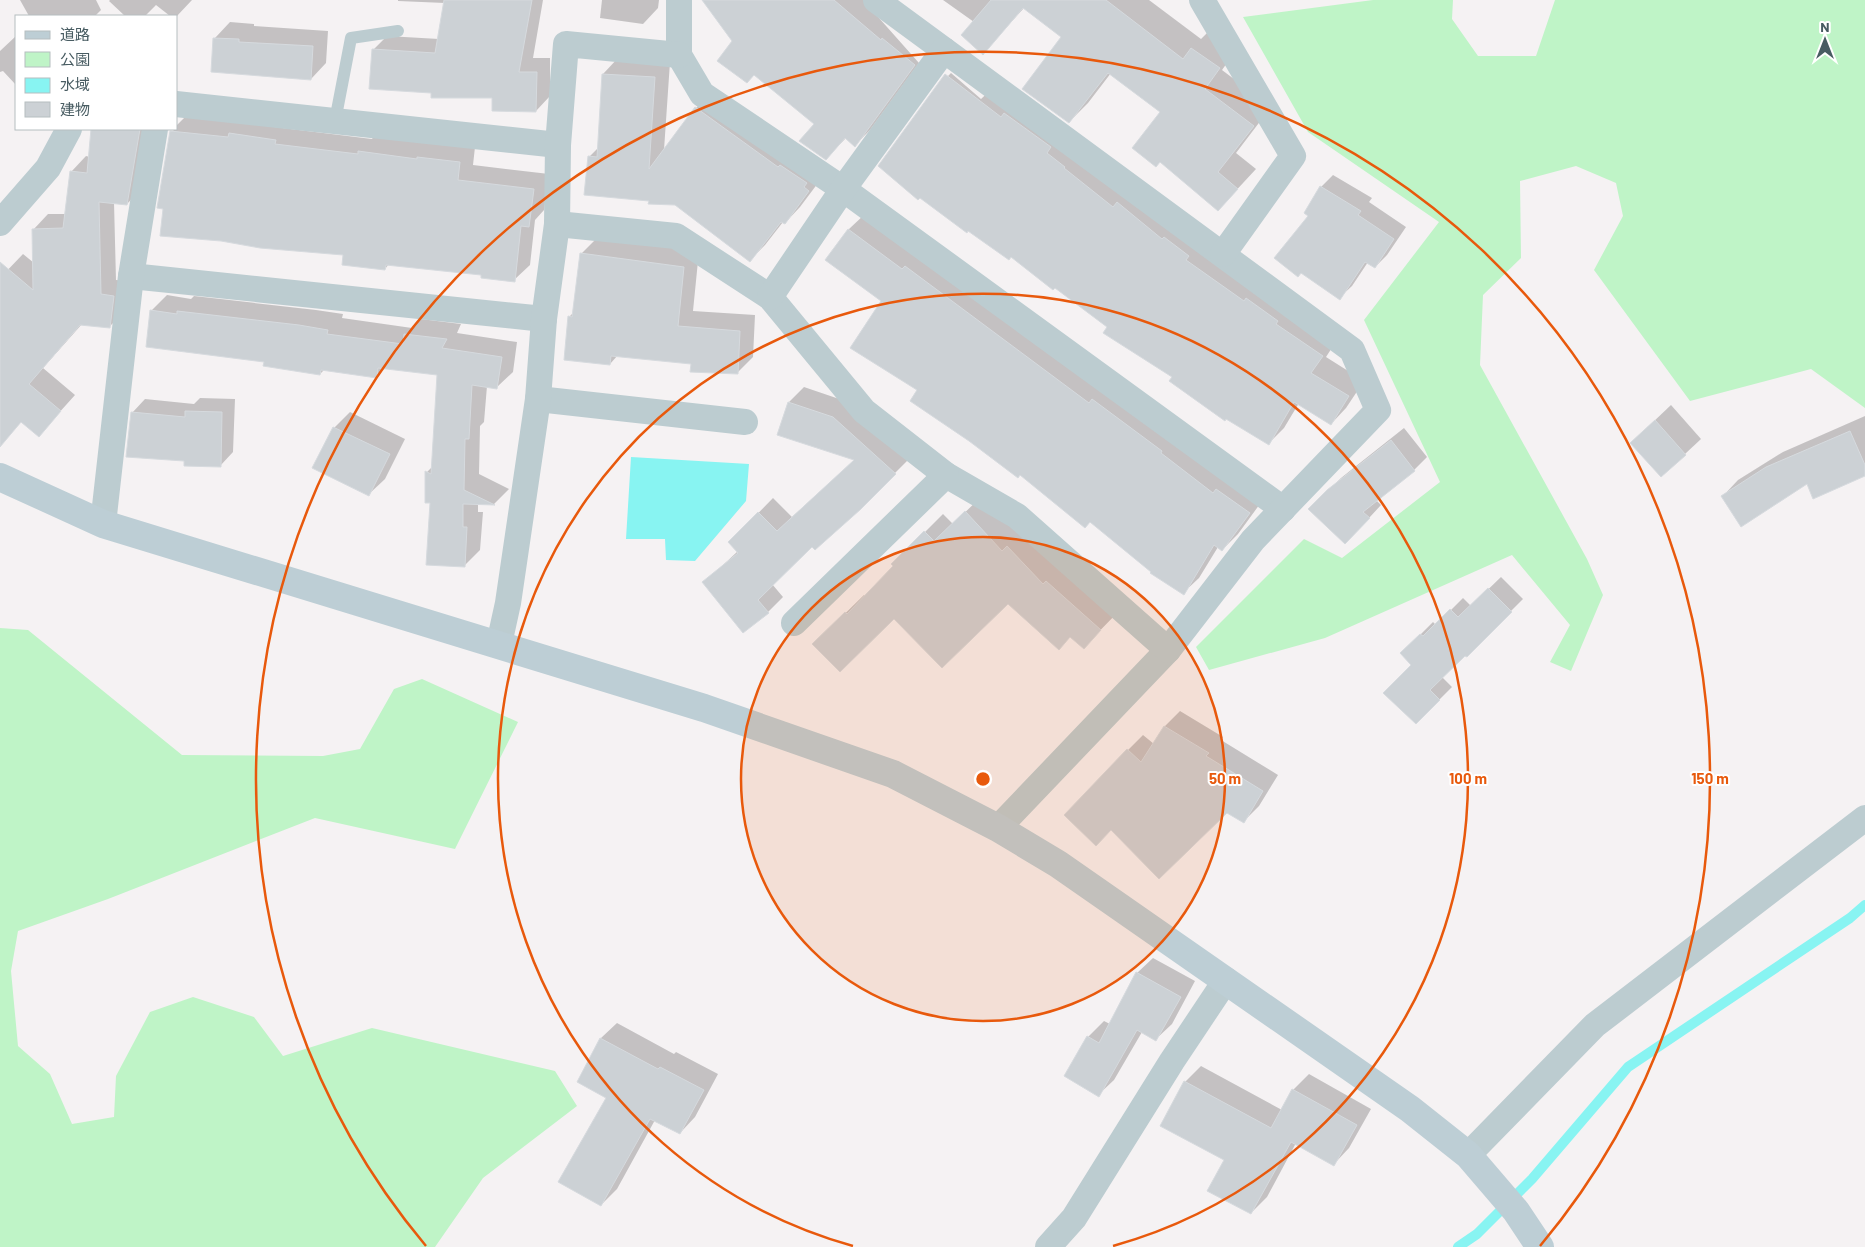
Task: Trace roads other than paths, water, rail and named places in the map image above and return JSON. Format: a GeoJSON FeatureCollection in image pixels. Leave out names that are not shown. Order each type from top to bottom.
{"type":"FeatureCollection","features":[{"type":"Feature","properties":{"kind":"street"},"geometry":{"type":"LineString","coordinates":[[679,0],[679,55],[702,94],[843,189],[1284,509]]}},
{"type":"Feature","properties":{"kind":"street"},"geometry":{"type":"LineString","coordinates":[[876,0],[1352,350],[1378,410],[1253,540],[1168,650],[998,828]]}},
{"type":"Feature","properties":{"kind":"street"},"geometry":{"type":"LineString","coordinates":[[1202,0],[1293,156],[1223,254]]}},
{"type":"Feature","properties":{"kind":"street"},"geometry":{"type":"LineString","coordinates":[[499,644],[508,603],[538,399],[544,319],[557,224],[558,145],[566,44],[679,55]]}},
{"type":"Feature","properties":{"kind":"street"},"geometry":{"type":"LineString","coordinates":[[770,297],[843,189],[944,50]]}},
{"type":"Feature","properties":{"kind":"street"},"geometry":{"type":"LineString","coordinates":[[178,104],[558,145]]}},
{"type":"Feature","properties":{"kind":"street"},"geometry":{"type":"LineString","coordinates":[[0,223],[48,168],[68,130]]}},
{"type":"Feature","properties":{"kind":"street"},"geometry":{"type":"LineString","coordinates":[[103,524],[132,276],[154,130]]}},
{"type":"Feature","properties":{"kind":"street"},"geometry":{"type":"LineString","coordinates":[[557,224],[676,236],[770,297],[864,411],[946,475],[1017,516],[1168,650]]}},
{"type":"Feature","properties":{"kind":"street"},"geometry":{"type":"LineString","coordinates":[[132,276],[544,319]]}},
{"type":"Feature","properties":{"kind":"street"},"geometry":{"type":"LineString","coordinates":[[538,399],[745,422]]}},
{"type":"Feature","properties":{"kind":"street"},"geometry":{"type":"LineString","coordinates":[[794,623],[946,475]]}},
{"type":"Feature","properties":{"kind":"street"},"geometry":{"type":"LineString","coordinates":[[0,477],[103,524],[704,708],[893,774],[998,828],[1058,864],[1410,1108],[1468,1155],[1516,1211],[1540,1247]]}},
{"type":"Feature","properties":{"kind":"street"},"geometry":{"type":"LineString","coordinates":[[1468,1155],[1595,1025],[1865,818]]}},
{"type":"Feature","properties":{"kind":"street"},"geometry":{"type":"LineString","coordinates":[[1048,1247],[1074,1218],[1172,1061],[1226,980]]}},
{"type":"Feature","properties":{"kind":"lane"},"geometry":{"type":"LineString","coordinates":[[335,121],[351,38],[398,31]]}},
{"type":"Feature","properties":{"kind":"water"},"geometry":{"type":"Polygon","coordinates":[[[631,457],[749,464],[746,501],[695,561],[666,560],[665,539],[626,539],[631,457]]]}},
{"type":"Feature","properties":{"kind":"waterway"},"geometry":{"type":"LineString","coordinates":[[1458,1247],[1477,1234],[1532,1179],[1628,1067],[1850,918],[1865,905]]}}]}
